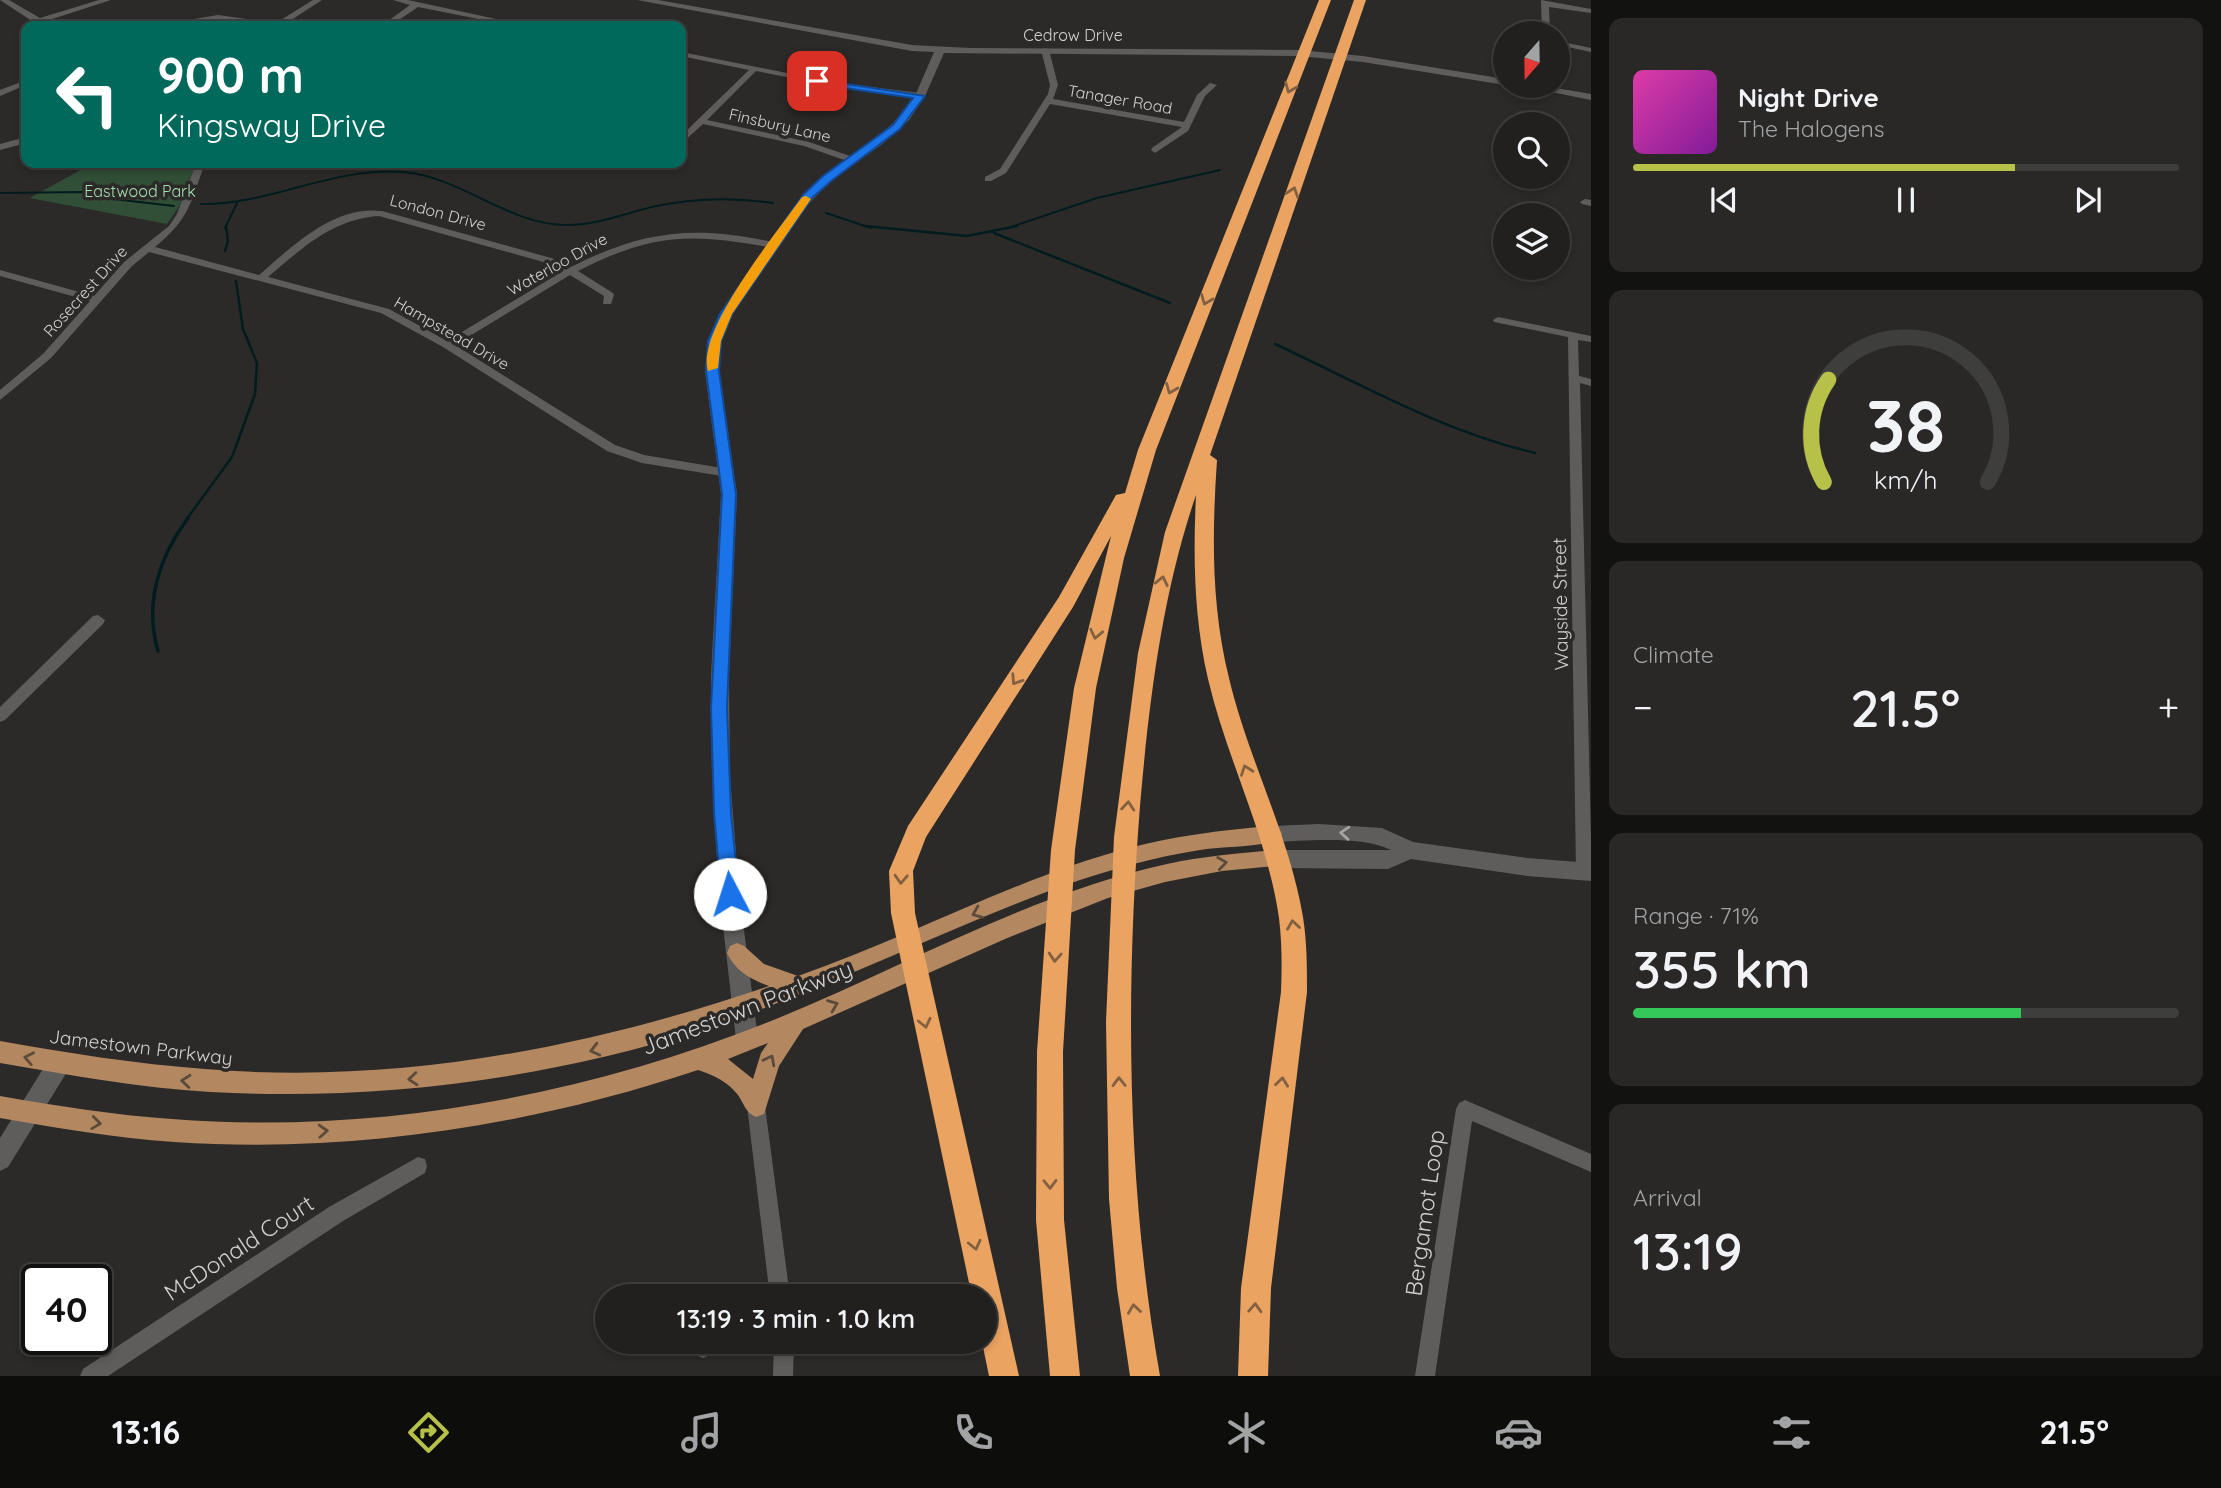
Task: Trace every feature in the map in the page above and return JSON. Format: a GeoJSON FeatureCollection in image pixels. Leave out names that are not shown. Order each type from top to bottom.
{"type":"FeatureCollection","features":[{"type":"Feature","properties":{"kind":"highway"},"geometry":{"type":"LineString","coordinates":[[1065,1376],[1054,1270],[1049,1132],[1058,911],[1070,791],[1085,688],[1114,558],[1147,450],[1325,0]]}},
{"type":"Feature","properties":{"kind":"highway"},"geometry":{"type":"LineString","coordinates":[[1145,1376],[1130,1275],[1121,1142],[1119,990],[1127,826],[1140,700],[1174,533],[1360,0]]}},
{"type":"Feature","properties":{"kind":"highway"},"geometry":{"type":"LineString","coordinates":[[1211,433],[1201,550],[1206,614],[1227,710],[1275,846],[1293,923],[1296,967],[1256,1288],[1253,1376]]}},
{"type":"Feature","properties":{"kind":"highway"},"geometry":{"type":"LineString","coordinates":[[1004,1376],[914,970],[900,884],[908,847],[1071,594],[1147,450]]}},
{"type":"Feature","properties":{"kind":"main road","name":"Jamestown Parkway"},"geometry":{"type":"LineString","coordinates":[[0,1052],[59,1063],[216,1083],[368,1083],[481,1072],[586,1053],[688,1025],[798,986],[1102,864],[1167,847],[1275,846]]}},
{"type":"Feature","properties":{"kind":"main road","name":"Jamestown Parkway"},"geometry":{"type":"LineString","coordinates":[[0,1107],[142,1128],[199,1132],[361,1129],[432,1121],[538,1102],[698,1059],[1113,888],[1166,873],[1226,862],[1275,846]]}},
{"type":"Feature","properties":{"kind":"main road"},"geometry":{"type":"LineString","coordinates":[[737,953],[757,972],[798,986]]}},
{"type":"Feature","properties":{"kind":"main road"},"geometry":{"type":"LineString","coordinates":[[756,1106],[769,1061],[796,1020]]}},
{"type":"Feature","properties":{"kind":"main road"},"geometry":{"type":"LineString","coordinates":[[698,1059],[733,1073],[747,1088],[756,1106]]}},
{"type":"Feature","properties":{"kind":"street"},"geometry":{"type":"LineString","coordinates":[[4,0],[38,21],[107,0]]}},
{"type":"Feature","properties":{"kind":"street"},"geometry":{"type":"LineString","coordinates":[[285,21],[318,0]]}},
{"type":"Feature","properties":{"kind":"street"},"geometry":{"type":"LineString","coordinates":[[397,0],[500,21]]}},
{"type":"Feature","properties":{"kind":"street","name":"Cedrow Drive"},"geometry":{"type":"LineString","coordinates":[[642,0],[864,41],[940,50],[1278,52],[1363,59],[1493,80]]}},
{"type":"Feature","properties":{"kind":"street"},"geometry":{"type":"LineString","coordinates":[[1546,21],[1545,2],[1591,11]]}},
{"type":"Feature","properties":{"kind":"street"},"geometry":{"type":"LineString","coordinates":[[392,21],[418,4]]}},
{"type":"Feature","properties":{"kind":"street"},"geometry":{"type":"LineString","coordinates":[[187,21],[210,17],[240,21]]}},
{"type":"Feature","properties":{"kind":"street"},"geometry":{"type":"LineString","coordinates":[[1570,46],[1591,50]]}},
{"type":"Feature","properties":{"kind":"street"},"geometry":{"type":"LineString","coordinates":[[747,1039],[723,813],[719,741],[728,473],[712,371],[715,341],[726,314],[808,196],[896,127],[920,96],[940,50]]}},
{"type":"Feature","properties":{"kind":"street"},"geometry":{"type":"LineString","coordinates":[[988,179],[1003,171],[1048,101],[1054,85],[1045,50]]}},
{"type":"Feature","properties":{"kind":"street"},"geometry":{"type":"LineString","coordinates":[[686,55],[838,86],[920,96]]}},
{"type":"Feature","properties":{"kind":"street"},"geometry":{"type":"LineString","coordinates":[[686,136],[754,69]]}},
{"type":"Feature","properties":{"kind":"street"},"geometry":{"type":"LineString","coordinates":[[0,93],[21,84]]}},
{"type":"Feature","properties":{"kind":"street"},"geometry":{"type":"LineString","coordinates":[[1155,150],[1174,139],[1187,125],[1201,95],[1213,85]]}},
{"type":"Feature","properties":{"kind":"street"},"geometry":{"type":"LineString","coordinates":[[1570,93],[1591,97]]}},
{"type":"Feature","properties":{"kind":"street","name":"Tanager Road"},"geometry":{"type":"LineString","coordinates":[[1048,101],[1187,125]]}},
{"type":"Feature","properties":{"kind":"street","name":"Finsbury Lane"},"geometry":{"type":"LineString","coordinates":[[700,121],[806,144],[853,160]]}},
{"type":"Feature","properties":{"kind":"street"},"geometry":{"type":"LineString","coordinates":[[0,147],[21,141]]}},
{"type":"Feature","properties":{"kind":"street","name":"Rosecrest Drive"},"geometry":{"type":"LineString","coordinates":[[0,396],[47,356],[110,282],[173,228],[182,214],[198,168]]}},
{"type":"Feature","properties":{"kind":"street","name":"London Drive"},"geometry":{"type":"LineString","coordinates":[[261,278],[332,223],[371,212],[489,241],[558,263],[609,295],[607,302]]}},
{"type":"Feature","properties":{"kind":"street","name":"Waterloo Drive"},"geometry":{"type":"LineString","coordinates":[[447,345],[617,248],[664,236],[712,235],[774,245]]}},
{"type":"Feature","properties":{"kind":"street","name":"Hampstead Drive"},"geometry":{"type":"LineString","coordinates":[[147,248],[385,311],[447,345],[611,448],[642,459],[728,473]]}},
{"type":"Feature","properties":{"kind":"street"},"geometry":{"type":"LineString","coordinates":[[0,273],[97,300]]}},
{"type":"Feature","properties":{"kind":"street"},"geometry":{"type":"LineString","coordinates":[[1498,320],[1591,339]]}},
{"type":"Feature","properties":{"kind":"street","name":"Wayside Street"},"geometry":{"type":"LineString","coordinates":[[1573,336],[1588,872]]}},
{"type":"Feature","properties":{"kind":"street"},"geometry":{"type":"LineString","coordinates":[[1574,379],[1591,383]]}},
{"type":"Feature","properties":{"kind":"street"},"geometry":{"type":"LineString","coordinates":[[1575,395],[1591,399]]}},
{"type":"Feature","properties":{"kind":"street"},"geometry":{"type":"LineString","coordinates":[[0,716],[98,620]]}},
{"type":"Feature","properties":{"kind":"street","name":"Jamestown Parkway"},"geometry":{"type":"LineString","coordinates":[[1275,846],[1388,860],[1410,850],[1588,872]]}},
{"type":"Feature","properties":{"kind":"street"},"geometry":{"type":"LineString","coordinates":[[0,1158],[59,1063]]}},
{"type":"Feature","properties":{"kind":"street"},"geometry":{"type":"LineString","coordinates":[[756,1106],[778,1284]]}},
{"type":"Feature","properties":{"kind":"street","name":"Bergamot Loop"},"geometry":{"type":"LineString","coordinates":[[1425,1376],[1465,1109],[1591,1163]]}},
{"type":"Feature","properties":{"kind":"street","name":"McDonald Court"},"geometry":{"type":"LineString","coordinates":[[90,1376],[336,1214],[418,1166]]}},
{"type":"Feature","properties":{"kind":"street"},"geometry":{"type":"LineString","coordinates":[[783,1376],[784,1354]]}},
{"type":"Feature","properties":{"kind":"green space","name":"Eastwood Park"},"geometry":{"type":"Polygon","coordinates":[[[84,168],[194,168],[180,205],[167,224],[30,198],[84,168]]]}},
{"type":"Feature","properties":{"kind":"waterway"},"geometry":{"type":"LineString","coordinates":[[1009,228],[1097,198],[1220,170]]}},
{"type":"Feature","properties":{"kind":"waterway"},"geometry":{"type":"LineString","coordinates":[[201,204],[252,199],[327,180],[378,172],[404,172],[425,176],[445,182],[523,217],[564,225],[597,222],[652,207],[697,200],[727,199],[773,203]]}},
{"type":"Feature","properties":{"kind":"waterway"},"geometry":{"type":"LineString","coordinates":[[0,193],[83,192],[105,198],[174,206]]}},
{"type":"Feature","properties":{"kind":"waterway"},"geometry":{"type":"LineString","coordinates":[[225,228],[237,203]]}},
{"type":"Feature","properties":{"kind":"waterway"},"geometry":{"type":"LineString","coordinates":[[826,213],[865,226]]}},
{"type":"Feature","properties":{"kind":"waterway"},"geometry":{"type":"LineString","coordinates":[[225,251],[228,241],[226,226]]}},
{"type":"Feature","properties":{"kind":"waterway"},"geometry":{"type":"LineString","coordinates":[[865,226],[967,236],[1009,228]]}},
{"type":"Feature","properties":{"kind":"waterway"},"geometry":{"type":"LineString","coordinates":[[865,226],[871,228]]}},
{"type":"Feature","properties":{"kind":"waterway"},"geometry":{"type":"LineString","coordinates":[[1009,228],[1017,226]]}},
{"type":"Feature","properties":{"kind":"waterway"},"geometry":{"type":"LineString","coordinates":[[994,233],[1170,303]]}},
{"type":"Feature","properties":{"kind":"waterway"},"geometry":{"type":"LineString","coordinates":[[186,520],[232,457],[255,394],[257,363],[243,329],[236,281]]}},
{"type":"Feature","properties":{"kind":"waterway"},"geometry":{"type":"LineString","coordinates":[[1275,344],[1435,419],[1501,444],[1535,453]]}},
{"type":"Feature","properties":{"kind":"waterway"},"geometry":{"type":"LineString","coordinates":[[158,651],[153,615],[157,581],[169,548],[188,518]]}},
{"type":"Feature","properties":{"kind":"slow traffic"},"geometry":{"type":"LineString","coordinates":[[712,368],[715,341],[726,314],[806,199]]}},
{"type":"Feature","properties":{"kind":"route"},"geometry":{"type":"LineString","coordinates":[[730,894],[719,741],[729,494],[712,371],[715,341],[726,314],[808,196],[827,178],[896,127],[920,96],[817,81]]}}]}
